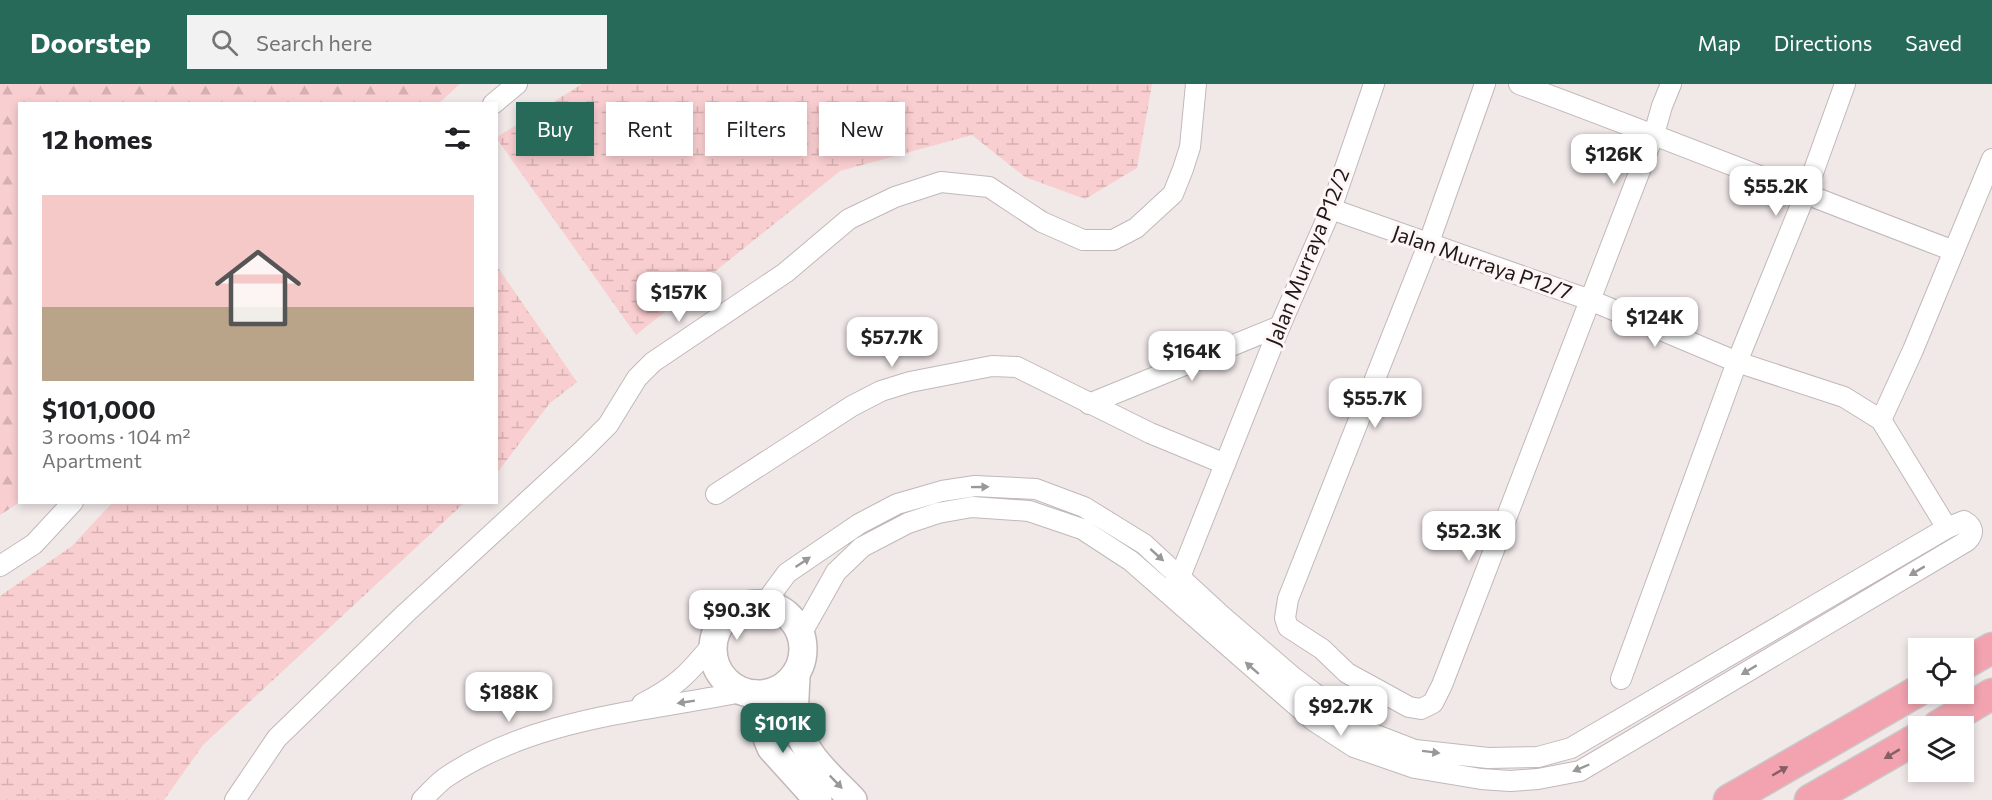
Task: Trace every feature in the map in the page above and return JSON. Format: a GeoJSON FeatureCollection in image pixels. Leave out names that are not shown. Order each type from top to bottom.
{"type":"FeatureCollection","features":[{"type":"Feature","properties":{"kind":"main road"},"geometry":{"type":"LineString","coordinates":[[1974,658],[1992,648]]}},
{"type":"Feature","properties":{"kind":"main road"},"geometry":{"type":"LineString","coordinates":[[1955,716],[1992,694]]}},
{"type":"Feature","properties":{"kind":"main road"},"geometry":{"type":"LineString","coordinates":[[1729,800],[1908,697]]}},
{"type":"Feature","properties":{"kind":"main road"},"geometry":{"type":"LineString","coordinates":[[1810,800],[1908,744]]}},
{"type":"Feature","properties":{"kind":"street"},"geometry":{"type":"LineString","coordinates":[[495,102],[517,84]]}},
{"type":"Feature","properties":{"kind":"street"},"geometry":{"type":"LineString","coordinates":[[235,800],[278,738],[406,613],[583,450],[608,424],[637,378],[653,362],[785,273],[849,219],[895,197],[941,182],[989,187],[1052,227],[1083,240],[1113,240],[1136,228],[1173,194],[1190,147],[1196,84]]}},
{"type":"Feature","properties":{"kind":"street","name":"Jalan Murraya P12/2"},"geometry":{"type":"LineString","coordinates":[[1168,593],[1180,577],[1280,326],[1331,210],[1374,84]]}},
{"type":"Feature","properties":{"kind":"street"},"geometry":{"type":"LineString","coordinates":[[1485,84],[1428,245],[1288,599],[1285,618],[1288,627],[1322,649],[1347,673],[1409,707],[1421,708],[1433,703],[1442,685],[1654,134],[1671,84]]}},
{"type":"Feature","properties":{"kind":"street"},"geometry":{"type":"LineString","coordinates":[[1520,84],[1954,251]]}},
{"type":"Feature","properties":{"kind":"street"},"geometry":{"type":"LineString","coordinates":[[1622,679],[1737,362],[1805,195],[1845,84]]}},
{"type":"Feature","properties":{"kind":"street"},"geometry":{"type":"LineString","coordinates":[[1881,420],[1992,159]]}},
{"type":"Feature","properties":{"kind":"street","name":"Jalan Murraya P12/7"},"geometry":{"type":"LineString","coordinates":[[1331,210],[1590,300],[1737,362],[1844,397],[1881,420],[1947,528]]}},
{"type":"Feature","properties":{"kind":"street"},"geometry":{"type":"LineString","coordinates":[[1089,404],[1280,326]]}},
{"type":"Feature","properties":{"kind":"street"},"geometry":{"type":"LineString","coordinates":[[716,494],[852,406],[881,391],[910,382],[992,366],[1017,367],[1149,433],[1225,464]]}},
{"type":"Feature","properties":{"kind":"street"},"geometry":{"type":"LineString","coordinates":[[764,603],[787,573],[859,524],[897,504],[942,491],[975,486],[1036,489],[1084,507],[1144,544],[1293,677],[1364,730],[1415,750],[1511,759],[1538,757],[1571,748],[1947,528],[1964,521],[1970,524],[1972,530],[1972,536],[1957,547],[1580,771],[1538,780],[1480,779],[1415,768],[1354,747],[1314,721],[1131,561],[1082,529],[1029,511],[972,507],[938,513],[908,523],[861,548],[836,572],[801,634]]}},
{"type":"Feature","properties":{"kind":"street"},"geometry":{"type":"LineString","coordinates":[[0,566],[34,544],[71,504]]}},
{"type":"Feature","properties":{"kind":"street"},"geometry":{"type":"LineString","coordinates":[[629,710],[665,692],[685,678],[712,645],[716,631],[724,618],[736,609],[764,603],[776,607],[787,613],[801,634],[803,654],[796,674],[795,718],[799,736],[809,754],[853,800]]}},
{"type":"Feature","properties":{"kind":"street"},"geometry":{"type":"LineString","coordinates":[[712,645],[717,669],[723,678],[749,693],[771,747],[818,800]]}},
{"type":"Feature","properties":{"kind":"street"},"geometry":{"type":"LineString","coordinates":[[422,800],[443,779],[498,747],[564,726],[629,710],[779,689],[796,674]]}},
{"type":"Feature","properties":{"kind":"green space"},"geometry":{"type":"Polygon","coordinates":[[[0,84],[460,84],[440,102],[18,102],[18,503],[0,515],[0,84]]]}},
{"type":"Feature","properties":{"kind":"green space"},"geometry":{"type":"Polygon","coordinates":[[[582,84],[1152,84],[1137,168],[1085,199],[1025,177],[972,135],[905,153],[905,102],[819,102],[819,156],[895,156],[840,171],[636,335],[498,140],[498,136],[516,125],[516,156],[594,156],[594,102],[553,102],[582,84]]]}},
{"type":"Feature","properties":{"kind":"green space"},"geometry":{"type":"Polygon","coordinates":[[[498,268],[577,382],[549,404],[498,472],[498,268]]]}},
{"type":"Feature","properties":{"kind":"green space"},"geometry":{"type":"Polygon","coordinates":[[[111,504],[463,504],[203,745],[164,800],[0,800],[0,596],[72,546],[111,504]]]}}]}
